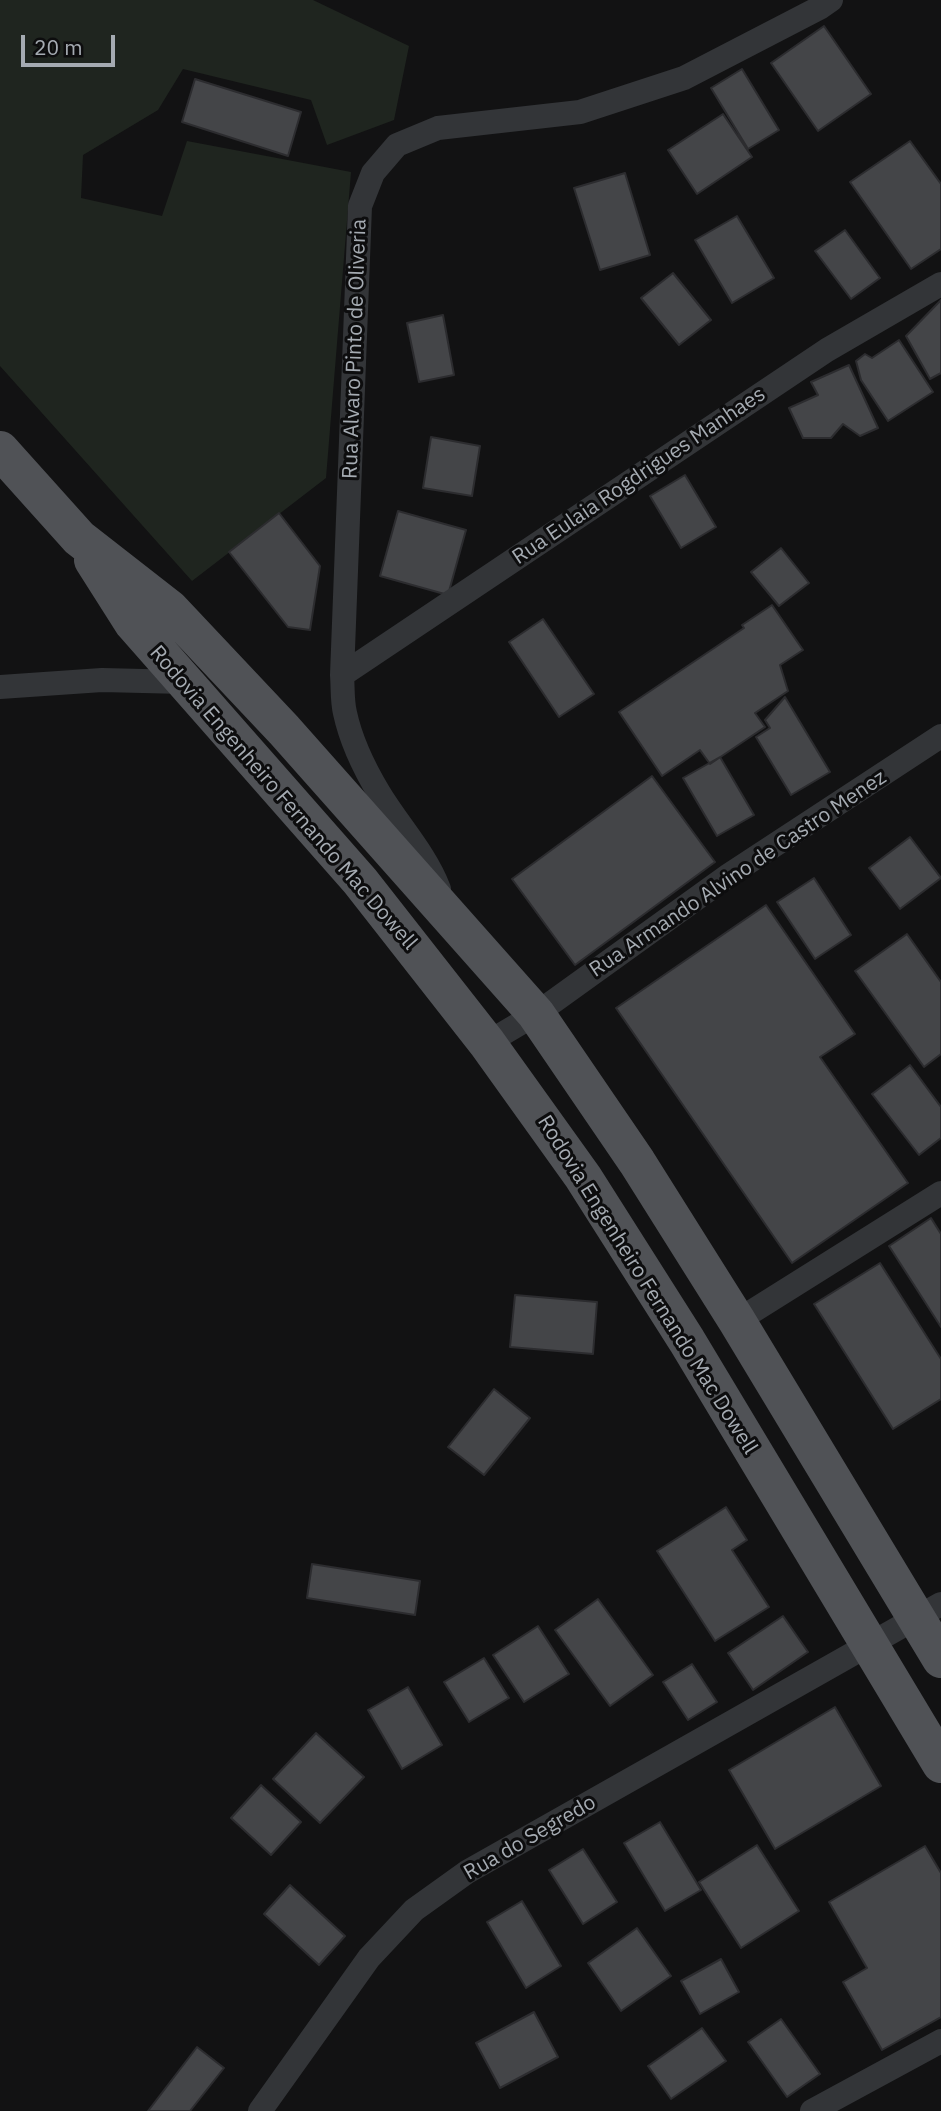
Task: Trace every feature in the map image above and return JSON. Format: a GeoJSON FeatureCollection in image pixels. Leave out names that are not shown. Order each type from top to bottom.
{"type":"FeatureCollection","features":[{"type":"Feature","properties":{"kind":"main road","name":"Rodovia Engenheiro Fernando Mac Dowell"},"geometry":{"type":"LineString","coordinates":[[0,450],[79,538],[132,623],[360,881],[487,1043],[583,1177],[687,1342],[941,1764]]}},
{"type":"Feature","properties":{"kind":"main road","name":"Rodovia Engenheiro Fernando Mac Dowell"},"geometry":{"type":"LineString","coordinates":[[79,538],[170,608],[284,730],[536,1014],[637,1162],[737,1321],[929,1611],[941,1659]]}},
{"type":"Feature","properties":{"kind":"street","name":"Rua Alvaro Pinto de Oliveria"},"geometry":{"type":"LineString","coordinates":[[449,916],[432,872],[414,840],[380,794],[357,752],[344,712],[342,675],[360,206],[373,173],[397,145],[438,128],[580,112],[684,78],[831,0]]}},
{"type":"Feature","properties":{"kind":"street","name":"Rua Eulaia Rogdrigues Manhaes"},"geometry":{"type":"LineString","coordinates":[[342,675],[827,350],[941,285]]}},
{"type":"Feature","properties":{"kind":"street"},"geometry":{"type":"LineString","coordinates":[[0,687],[102,680],[184,682]]}},
{"type":"Feature","properties":{"kind":"street","name":"Rua Armando Alvino de Castro Menez"},"geometry":{"type":"LineString","coordinates":[[487,1043],[536,1014],[729,875],[941,736]]}},
{"type":"Feature","properties":{"kind":"street"},"geometry":{"type":"LineString","coordinates":[[737,1321],[941,1193]]}},
{"type":"Feature","properties":{"kind":"street","name":"Rua do Segredo"},"geometry":{"type":"LineString","coordinates":[[260,2111],[369,1958],[414,1910],[467,1872],[929,1611]]}},
{"type":"Feature","properties":{"kind":"street"},"geometry":{"type":"LineString","coordinates":[[812,2111],[941,2041]]}},
{"type":"Feature","properties":{"kind":"shaded area"},"geometry":{"type":"Polygon","coordinates":[[[0,0],[313,0],[409,46],[394,120],[327,145],[311,100],[183,69],[158,110],[83,155],[81,198],[162,216],[187,141],[351,172],[326,478],[192,581],[0,366],[0,0]]]}},
{"type":"Feature","properties":{"kind":"building"},"geometry":{"type":"Polygon","coordinates":[[[824,26],[871,94],[818,131],[771,63],[824,26]]]}},
{"type":"Feature","properties":{"kind":"building"},"geometry":{"type":"Polygon","coordinates":[[[742,69],[779,130],[748,149],[711,88],[742,69]]]}},
{"type":"Feature","properties":{"kind":"building"},"geometry":{"type":"Polygon","coordinates":[[[195,79],[301,112],[288,156],[182,122],[195,79]]]}},
{"type":"Feature","properties":{"kind":"building"},"geometry":{"type":"Polygon","coordinates":[[[723,114],[752,157],[697,194],[668,150],[723,114]]]}},
{"type":"Feature","properties":{"kind":"building"},"geometry":{"type":"Polygon","coordinates":[[[910,141],[941,184],[941,249],[911,269],[850,182],[910,141]]]}},
{"type":"Feature","properties":{"kind":"building"},"geometry":{"type":"Polygon","coordinates":[[[625,173],[650,255],[600,270],[574,188],[625,173]]]}},
{"type":"Feature","properties":{"kind":"building"},"geometry":{"type":"Polygon","coordinates":[[[737,216],[774,278],[732,303],[695,240],[737,216]]]}},
{"type":"Feature","properties":{"kind":"building"},"geometry":{"type":"Polygon","coordinates":[[[845,230],[880,278],[851,299],[815,251],[845,230]]]}},
{"type":"Feature","properties":{"kind":"building"},"geometry":{"type":"Polygon","coordinates":[[[673,273],[711,320],[679,345],[641,298],[673,273]]]}},
{"type":"Feature","properties":{"kind":"building"},"geometry":{"type":"Polygon","coordinates":[[[941,300],[941,373],[930,379],[906,336],[941,300]]]}},
{"type":"Feature","properties":{"kind":"building"},"geometry":{"type":"Polygon","coordinates":[[[443,315],[454,375],[419,382],[407,323],[443,315]]]}},
{"type":"Feature","properties":{"kind":"building"},"geometry":{"type":"Polygon","coordinates":[[[899,340],[933,392],[888,421],[861,380],[856,361],[865,354],[872,358],[899,340]]]}},
{"type":"Feature","properties":{"kind":"building"},"geometry":{"type":"Polygon","coordinates":[[[849,365],[878,428],[860,436],[843,424],[831,438],[803,438],[789,408],[818,395],[811,382],[849,365]]]}},
{"type":"Feature","properties":{"kind":"building"},"geometry":{"type":"Polygon","coordinates":[[[431,437],[480,446],[472,496],[423,488],[431,437]]]}},
{"type":"Feature","properties":{"kind":"building"},"geometry":{"type":"Polygon","coordinates":[[[685,475],[716,527],[681,548],[650,496],[685,475]]]}},
{"type":"Feature","properties":{"kind":"building"},"geometry":{"type":"Polygon","coordinates":[[[398,511],[466,530],[448,595],[380,576],[398,511]]]}},
{"type":"Feature","properties":{"kind":"building"},"geometry":{"type":"Polygon","coordinates":[[[279,513],[320,566],[310,630],[288,627],[229,552],[279,513]]]}},
{"type":"Feature","properties":{"kind":"building"},"geometry":{"type":"Polygon","coordinates":[[[781,548],[809,583],[779,606],[751,572],[781,548]]]}},
{"type":"Feature","properties":{"kind":"building"},"geometry":{"type":"Polygon","coordinates":[[[772,605],[803,650],[780,665],[788,691],[755,713],[765,727],[710,764],[700,750],[662,776],[619,712],[744,628],[742,625],[772,605]]]}},
{"type":"Feature","properties":{"kind":"building"},"geometry":{"type":"Polygon","coordinates":[[[543,619],[594,694],[559,717],[509,642],[543,619]]]}},
{"type":"Feature","properties":{"kind":"building"},"geometry":{"type":"Polygon","coordinates":[[[785,697],[830,772],[791,795],[756,737],[770,728],[765,720],[785,697]]]}},
{"type":"Feature","properties":{"kind":"building"},"geometry":{"type":"Polygon","coordinates":[[[720,757],[754,815],[717,836],[683,778],[720,757]]]}},
{"type":"Feature","properties":{"kind":"building"},"geometry":{"type":"Polygon","coordinates":[[[652,776],[715,862],[575,965],[512,879],[652,776]]]}},
{"type":"Feature","properties":{"kind":"building"},"geometry":{"type":"Polygon","coordinates":[[[910,837],[941,878],[900,909],[869,868],[910,837]]]}},
{"type":"Feature","properties":{"kind":"building"},"geometry":{"type":"Polygon","coordinates":[[[814,878],[851,935],[815,959],[777,902],[814,878]]]}},
{"type":"Feature","properties":{"kind":"building"},"geometry":{"type":"Polygon","coordinates":[[[766,905],[855,1034],[820,1057],[908,1183],[792,1263],[616,1008],[766,905]]]}},
{"type":"Feature","properties":{"kind":"building"},"geometry":{"type":"Polygon","coordinates":[[[907,934],[941,982],[941,1054],[924,1067],[855,971],[907,934]]]}},
{"type":"Feature","properties":{"kind":"building"},"geometry":{"type":"Polygon","coordinates":[[[910,1065],[941,1107],[941,1138],[919,1155],[872,1094],[910,1065]]]}},
{"type":"Feature","properties":{"kind":"building"},"geometry":{"type":"Polygon","coordinates":[[[931,1218],[941,1234],[941,1327],[889,1246],[931,1218]]]}},
{"type":"Feature","properties":{"kind":"building"},"geometry":{"type":"Polygon","coordinates":[[[880,1263],[941,1359],[941,1399],[893,1429],[814,1304],[880,1263]]]}},
{"type":"Feature","properties":{"kind":"building"},"geometry":{"type":"Polygon","coordinates":[[[515,1295],[597,1302],[593,1354],[510,1347],[515,1295]]]}},
{"type":"Feature","properties":{"kind":"building"},"geometry":{"type":"Polygon","coordinates":[[[494,1389],[530,1418],[484,1475],[448,1447],[494,1389]]]}},
{"type":"Feature","properties":{"kind":"building"},"geometry":{"type":"Polygon","coordinates":[[[726,1507],[747,1540],[732,1550],[769,1607],[715,1641],[657,1551],[726,1507]]]}},
{"type":"Feature","properties":{"kind":"building"},"geometry":{"type":"Polygon","coordinates":[[[312,1564],[420,1581],[415,1615],[307,1598],[312,1564]]]}},
{"type":"Feature","properties":{"kind":"building"},"geometry":{"type":"Polygon","coordinates":[[[598,1599],[653,1675],[610,1706],[555,1630],[598,1599]]]}},
{"type":"Feature","properties":{"kind":"building"},"geometry":{"type":"Polygon","coordinates":[[[783,1616],[808,1652],[753,1690],[728,1653],[783,1616]]]}},
{"type":"Feature","properties":{"kind":"building"},"geometry":{"type":"Polygon","coordinates":[[[538,1626],[569,1674],[524,1702],[493,1655],[538,1626]]]}},
{"type":"Feature","properties":{"kind":"building"},"geometry":{"type":"Polygon","coordinates":[[[484,1658],[509,1698],[469,1722],[444,1682],[484,1658]]]}},
{"type":"Feature","properties":{"kind":"building"},"geometry":{"type":"Polygon","coordinates":[[[692,1664],[717,1702],[688,1720],[663,1682],[692,1664]]]}},
{"type":"Feature","properties":{"kind":"building"},"geometry":{"type":"Polygon","coordinates":[[[408,1687],[442,1745],[402,1769],[368,1710],[408,1687]]]}},
{"type":"Feature","properties":{"kind":"building"},"geometry":{"type":"Polygon","coordinates":[[[835,1707],[881,1786],[775,1849],[729,1770],[835,1707]]]}},
{"type":"Feature","properties":{"kind":"building"},"geometry":{"type":"Polygon","coordinates":[[[316,1733],[364,1777],[320,1823],[273,1779],[316,1733]]]}},
{"type":"Feature","properties":{"kind":"building"},"geometry":{"type":"Polygon","coordinates":[[[261,1785],[301,1822],[271,1855],[231,1818],[261,1785]]]}},
{"type":"Feature","properties":{"kind":"building"},"geometry":{"type":"Polygon","coordinates":[[[660,1822],[701,1890],[665,1911],[624,1843],[660,1822]]]}},
{"type":"Feature","properties":{"kind":"building"},"geometry":{"type":"Polygon","coordinates":[[[757,1845],[799,1911],[741,1948],[699,1882],[757,1845]]]}},
{"type":"Feature","properties":{"kind":"building"},"geometry":{"type":"Polygon","coordinates":[[[925,1846],[941,1873],[941,2017],[882,2050],[843,1982],[867,1968],[829,1902],[925,1846]]]}},
{"type":"Feature","properties":{"kind":"building"},"geometry":{"type":"Polygon","coordinates":[[[583,1849],[617,1902],[583,1924],[549,1870],[583,1849]]]}},
{"type":"Feature","properties":{"kind":"building"},"geometry":{"type":"Polygon","coordinates":[[[290,1885],[345,1936],[319,1965],[264,1914],[290,1885]]]}},
{"type":"Feature","properties":{"kind":"building"},"geometry":{"type":"Polygon","coordinates":[[[522,1901],[561,1966],[526,1988],[487,1922],[522,1901]]]}},
{"type":"Feature","properties":{"kind":"building"},"geometry":{"type":"Polygon","coordinates":[[[637,1928],[671,1976],[621,2011],[588,1963],[637,1928]]]}},
{"type":"Feature","properties":{"kind":"building"},"geometry":{"type":"Polygon","coordinates":[[[721,1959],[739,1992],[700,2014],[681,1981],[721,1959]]]}},
{"type":"Feature","properties":{"kind":"building"},"geometry":{"type":"Polygon","coordinates":[[[534,2012],[558,2057],[500,2088],[476,2043],[534,2012]]]}},
{"type":"Feature","properties":{"kind":"building"},"geometry":{"type":"Polygon","coordinates":[[[781,2019],[820,2074],[787,2097],[748,2042],[781,2019]]]}},
{"type":"Feature","properties":{"kind":"building"},"geometry":{"type":"Polygon","coordinates":[[[702,2028],[726,2061],[671,2099],[648,2066],[702,2028]]]}},
{"type":"Feature","properties":{"kind":"building"},"geometry":{"type":"Polygon","coordinates":[[[197,2047],[224,2068],[190,2111],[148,2111],[197,2047]]]}}]}
